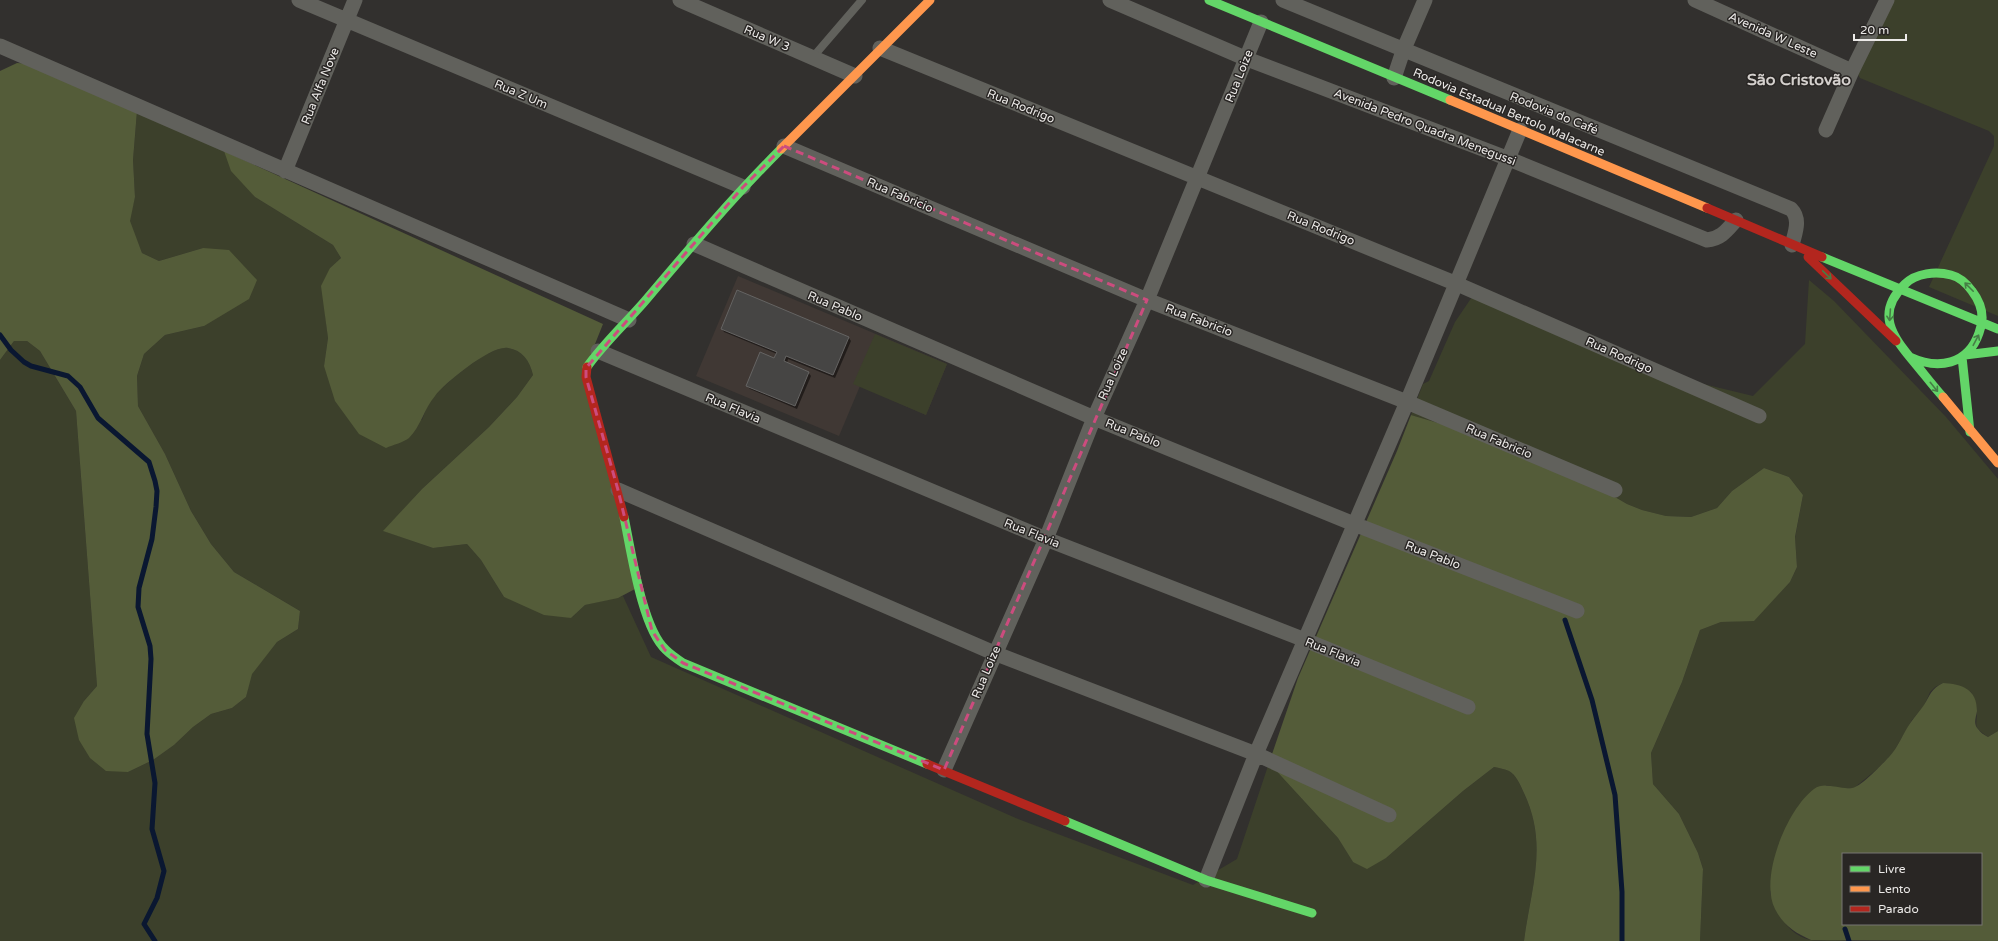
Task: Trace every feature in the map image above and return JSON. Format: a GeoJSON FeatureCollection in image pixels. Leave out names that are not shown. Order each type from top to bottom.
{"type":"FeatureCollection","features":[{"type":"Feature","properties":{"kind":"main road"},"geometry":{"type":"LineString","coordinates":[[930,0],[880,48],[855,76],[743,187],[629,320],[598,351],[586,368],[586,377],[618,490],[645,611],[652,631],[665,650],[683,663],[1206,880],[1312,913]]}},
{"type":"Feature","properties":{"kind":"main road","name":"Rodovia Estadual Bertolo Malacarne"},"geometry":{"type":"LineString","coordinates":[[1209,0],[1736,220],[1899,290],[1982,322]]}},
{"type":"Feature","properties":{"kind":"main road"},"geometry":{"type":"LineString","coordinates":[[1796,246],[1896,341],[1970,432],[1998,463]]}},
{"type":"Feature","properties":{"kind":"main road"},"geometry":{"type":"LineString","coordinates":[[1896,341],[1890,328],[1890,313],[1893,299],[1899,290],[1914,277],[1930,272],[1946,273],[1961,279],[1973,291],[1981,305],[1982,322],[1977,340],[1964,356],[1970,432]]}},
{"type":"Feature","properties":{"kind":"main road"},"geometry":{"type":"LineString","coordinates":[[1982,322],[1998,329]]}},
{"type":"Feature","properties":{"kind":"main road"},"geometry":{"type":"LineString","coordinates":[[1910,357],[1922,363],[1936,365],[1950,363],[1964,356],[1998,351]]}},
{"type":"Feature","properties":{"kind":"street","name":"Rua Z Um"},"geometry":{"type":"LineString","coordinates":[[299,0],[743,187]]}},
{"type":"Feature","properties":{"kind":"street","name":"Rua Alfa Nove"},"geometry":{"type":"LineString","coordinates":[[285,171],[355,0]]}},
{"type":"Feature","properties":{"kind":"street","name":"Rua W 3"},"geometry":{"type":"LineString","coordinates":[[680,0],[855,76]]}},
{"type":"Feature","properties":{"kind":"street","name":"Avenida Pedro Quadra Menegussi"},"geometry":{"type":"LineString","coordinates":[[1110,0],[1247,58],[1509,159],[1707,240],[1715,239],[1722,235],[1736,220]]}},
{"type":"Feature","properties":{"kind":"street","name":"Rodovia do Café"},"geometry":{"type":"LineString","coordinates":[[1283,0],[1403,51],[1791,209],[1796,214],[1797,220],[1796,246]]}},
{"type":"Feature","properties":{"kind":"street"},"geometry":{"type":"LineString","coordinates":[[1394,78],[1403,51],[1425,0]]}},
{"type":"Feature","properties":{"kind":"street","name":"Avenida W Leste"},"geometry":{"type":"LineString","coordinates":[[1695,0],[1852,71]]}},
{"type":"Feature","properties":{"kind":"street"},"geometry":{"type":"LineString","coordinates":[[1826,130],[1852,71],[1887,0]]}},
{"type":"Feature","properties":{"kind":"street","name":"Rua Loize"},"geometry":{"type":"LineString","coordinates":[[944,770],[994,653],[1046,539],[1094,418],[1147,300],[1261,22]]}},
{"type":"Feature","properties":{"kind":"street"},"geometry":{"type":"LineString","coordinates":[[0,46],[629,320]]}},
{"type":"Feature","properties":{"kind":"street","name":"Rua Rodrigo"},"geometry":{"type":"LineString","coordinates":[[880,48],[1456,284],[1759,416]]}},
{"type":"Feature","properties":{"kind":"street"},"geometry":{"type":"LineString","coordinates":[[1206,880],[1256,754],[1407,402],[1520,130]]}},
{"type":"Feature","properties":{"kind":"street","name":"Rua Fabricio"},"geometry":{"type":"LineString","coordinates":[[784,146],[1147,300],[1407,402],[1615,490]]}},
{"type":"Feature","properties":{"kind":"street","name":"Rua Pablo"},"geometry":{"type":"LineString","coordinates":[[694,244],[1094,418],[1354,524],[1577,611]]}},
{"type":"Feature","properties":{"kind":"street","name":"Rua Flavia"},"geometry":{"type":"LineString","coordinates":[[598,351],[1046,539],[1305,640],[1468,707]]}},
{"type":"Feature","properties":{"kind":"street"},"geometry":{"type":"LineString","coordinates":[[618,490],[994,653],[1256,754],[1389,815]]}},
{"type":"Feature","properties":{"kind":"lane"},"geometry":{"type":"LineString","coordinates":[[813,57],[862,0]]}},
{"type":"Feature","properties":{"kind":"highlighted area"},"geometry":{"type":"Polygon","coordinates":[[[784,146],[1147,300],[944,770],[683,663],[665,650],[652,631],[618,490],[586,377],[586,368],[743,187],[784,146]]]}},
{"type":"Feature","properties":{"kind":"shaded area"},"geometry":{"type":"Polygon","coordinates":[[[738,276],[947,364],[926,415],[860,386],[839,436],[696,376],[738,276]]]}},
{"type":"Feature","properties":{"kind":"green space"},"geometry":{"type":"Polygon","coordinates":[[[1892,0],[1998,0],[1998,316],[1929,287],[1994,146],[1994,136],[1989,131],[1860,78],[1855,69],[1892,0]]]}},
{"type":"Feature","properties":{"kind":"green space"},"geometry":{"type":"Polygon","coordinates":[[[17,63],[32,64],[137,111],[133,160],[135,197],[130,221],[142,253],[159,261],[203,248],[229,250],[257,280],[249,299],[204,326],[165,335],[144,354],[137,376],[138,406],[165,454],[191,511],[211,544],[234,572],[300,611],[298,629],[277,642],[252,674],[246,697],[232,708],[211,714],[193,727],[174,745],[153,760],[128,772],[106,771],[90,758],[79,740],[74,718],[84,701],[97,686],[76,411],[40,351],[27,341],[14,341],[0,360],[0,71],[17,63]]]}},
{"type":"Feature","properties":{"kind":"green space"},"geometry":{"type":"Polygon","coordinates":[[[137,111],[224,151],[255,197],[333,245],[341,258],[330,268],[325,313],[328,338],[324,366],[422,420],[429,403],[434,396],[453,378],[489,353],[500,349],[513,349],[525,357],[530,365],[533,375],[517,397],[489,427],[422,489],[384,531],[433,548],[467,544],[481,560],[504,597],[571,618],[585,605],[623,596],[651,657],[1018,819],[1193,885],[1237,859],[1269,763],[1338,838],[1353,862],[1386,858],[1463,791],[1494,767],[1507,770],[1514,775],[1521,785],[1531,810],[1537,848],[1534,884],[1524,941],[0,941],[0,360],[14,341],[27,341],[40,351],[76,411],[97,686],[84,701],[128,772],[153,760],[174,745],[193,727],[211,714],[232,708],[246,697],[251,674],[277,642],[298,629],[300,611],[234,572],[211,544],[191,511],[165,454],[138,406],[137,376],[144,354],[165,335],[204,326],[203,248],[159,261],[142,253],[129,221],[135,197],[133,160],[137,111]]]}},
{"type":"Feature","properties":{"kind":"green space"},"geometry":{"type":"Polygon","coordinates":[[[224,151],[603,324],[587,364],[635,589],[618,598],[585,605],[571,618],[544,615],[504,597],[481,560],[467,544],[433,548],[383,531],[422,489],[489,427],[517,397],[533,375],[530,365],[525,357],[513,349],[500,349],[491,352],[458,374],[440,390],[431,401],[417,428],[409,438],[386,448],[359,434],[335,401],[324,366],[328,338],[321,286],[330,268],[341,258],[333,245],[255,197],[231,171],[224,151]]]}},
{"type":"Feature","properties":{"kind":"green space"},"geometry":{"type":"Polygon","coordinates":[[[1809,280],[1834,301],[1946,417],[1998,479],[1998,731],[1988,737],[1980,731],[1976,726],[1977,711],[1971,692],[1953,684],[1943,683],[1935,687],[1930,692],[1924,706],[1912,720],[1893,753],[1876,770],[1854,788],[1839,788],[1826,785],[1770,892],[1784,922],[1796,934],[1811,940],[1849,941],[1700,941],[1703,869],[1698,853],[1679,814],[1653,784],[1651,753],[1682,682],[1700,630],[1721,622],[1754,620],[1790,582],[1797,567],[1795,538],[1803,495],[1789,477],[1764,468],[1732,491],[1717,508],[1691,517],[1666,516],[1642,510],[1627,504],[1579,476],[1479,435],[1411,415],[1423,384],[1429,381],[1455,322],[1474,294],[1691,381],[1753,396],[1805,344],[1809,280]]]}},
{"type":"Feature","properties":{"kind":"green space"},"geometry":{"type":"Polygon","coordinates":[[[875,334],[947,364],[926,415],[853,384],[875,334]]]}},
{"type":"Feature","properties":{"kind":"green space"},"geometry":{"type":"Polygon","coordinates":[[[1411,415],[1479,435],[1579,476],[1627,504],[1642,510],[1666,516],[1691,517],[1717,508],[1732,491],[1764,468],[1789,477],[1803,495],[1795,537],[1797,567],[1790,582],[1754,621],[1721,622],[1700,630],[1682,682],[1651,753],[1653,784],[1679,814],[1698,853],[1703,869],[1700,941],[1524,941],[1534,884],[1537,848],[1531,810],[1518,780],[1507,770],[1494,767],[1463,791],[1386,858],[1367,869],[1353,862],[1338,838],[1269,763],[1298,678],[1397,451],[1411,415]]]}},
{"type":"Feature","properties":{"kind":"green space"},"geometry":{"type":"Polygon","coordinates":[[[1943,683],[1962,686],[1967,689],[1974,697],[1976,704],[1976,727],[1988,737],[1998,731],[1998,941],[1811,940],[1790,928],[1782,920],[1775,909],[1771,896],[1773,863],[1778,845],[1786,828],[1794,812],[1814,789],[1823,786],[1842,788],[1856,787],[1877,770],[1898,745],[1908,726],[1924,705],[1931,692],[1943,683]]]}},
{"type":"Feature","properties":{"kind":"building"},"geometry":{"type":"Polygon","coordinates":[[[737,290],[849,337],[833,375],[786,356],[784,361],[809,372],[795,406],[746,386],[760,352],[774,358],[777,352],[721,329],[737,290]]]}},
{"type":"Feature","properties":{"kind":"waterway"},"geometry":{"type":"LineString","coordinates":[[0,335],[11,350],[24,362],[31,366],[68,376],[80,387],[98,418],[149,462],[155,481],[157,491],[152,539],[139,588],[138,607],[150,646],[151,659],[147,734],[155,783],[152,829],[164,871],[157,898],[144,924],[155,941]]}},
{"type":"Feature","properties":{"kind":"waterway"},"geometry":{"type":"LineString","coordinates":[[1565,620],[1592,700],[1615,795],[1622,892],[1622,941]]}},
{"type":"Feature","properties":{"kind":"waterway"},"geometry":{"type":"LineString","coordinates":[[1845,929],[1849,941]]}},
{"type":"Feature","properties":{"kind":"traffic: fast"},"geometry":{"type":"LineString","coordinates":[[1209,0],[1450,100]]}},
{"type":"Feature","properties":{"kind":"traffic: fast"},"geometry":{"type":"LineString","coordinates":[[587,367],[712,224],[781,149]]}},
{"type":"Feature","properties":{"kind":"traffic: fast"},"geometry":{"type":"LineString","coordinates":[[1822,257],[1998,329]]}},
{"type":"Feature","properties":{"kind":"traffic: fast"},"geometry":{"type":"LineString","coordinates":[[1910,357],[1921,361],[1931,363],[1941,364],[1951,362],[1968,352],[1974,344],[1981,327],[1982,311],[1975,296],[1968,286],[1960,279],[1951,275],[1939,273],[1915,277],[1905,284],[1896,295],[1891,305],[1889,315],[1890,324],[1899,343],[1906,352],[1943,397]]}},
{"type":"Feature","properties":{"kind":"traffic: fast"},"geometry":{"type":"LineString","coordinates":[[1965,355],[1998,351]]}},
{"type":"Feature","properties":{"kind":"traffic: fast"},"geometry":{"type":"LineString","coordinates":[[1962,357],[1970,432]]}},
{"type":"Feature","properties":{"kind":"traffic: fast"},"geometry":{"type":"LineString","coordinates":[[624,517],[634,568],[650,625],[658,640],[670,654],[683,663],[927,764]]}},
{"type":"Feature","properties":{"kind":"traffic: fast"},"geometry":{"type":"LineString","coordinates":[[1065,821],[1206,880],[1312,913]]}},
{"type":"Feature","properties":{"kind":"traffic: slow"},"geometry":{"type":"LineString","coordinates":[[781,149],[930,0]]}},
{"type":"Feature","properties":{"kind":"traffic: slow"},"geometry":{"type":"LineString","coordinates":[[1450,100],[1707,208]]}},
{"type":"Feature","properties":{"kind":"traffic: slow"},"geometry":{"type":"LineString","coordinates":[[1943,397],[1998,463]]}},
{"type":"Feature","properties":{"kind":"traffic: jam"},"geometry":{"type":"LineString","coordinates":[[1707,208],[1822,257]]}},
{"type":"Feature","properties":{"kind":"traffic: jam"},"geometry":{"type":"LineString","coordinates":[[1808,257],[1896,341]]}},
{"type":"Feature","properties":{"kind":"traffic: jam"},"geometry":{"type":"LineString","coordinates":[[587,367],[586,377],[624,517]]}},
{"type":"Feature","properties":{"kind":"traffic: jam"},"geometry":{"type":"LineString","coordinates":[[927,764],[1065,821]]}},
{"type":"Feature","properties":{"kind":"district","name":"São Cristovão"},"geometry":{"type":"Point","coordinates":[1799,79]}}]}
